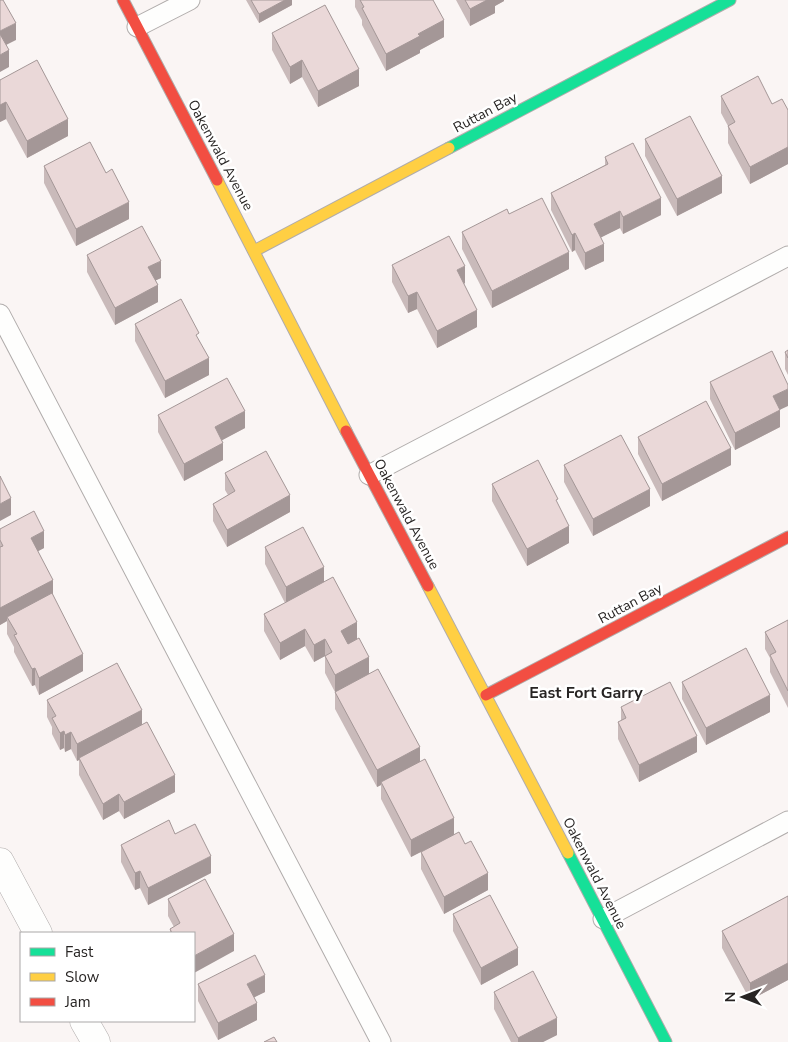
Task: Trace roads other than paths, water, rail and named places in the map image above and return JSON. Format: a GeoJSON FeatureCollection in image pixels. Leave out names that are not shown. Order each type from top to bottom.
{"type":"FeatureCollection","features":[{"type":"Feature","properties":{"kind":"street","name":"Oakenwald Avenue"},"geometry":{"type":"LineString","coordinates":[[123,0],[666,1042]]}},
{"type":"Feature","properties":{"kind":"street","name":"Ruttan Bay"},"geometry":{"type":"LineString","coordinates":[[254,250],[730,0]]}},
{"type":"Feature","properties":{"kind":"street","name":"Ruttan Bay"},"geometry":{"type":"LineString","coordinates":[[486,695],[788,537]]}},
{"type":"Feature","properties":{"kind":"street"},"geometry":{"type":"LineString","coordinates":[[0,862],[37,932]]}},
{"type":"Feature","properties":{"kind":"street"},"geometry":{"type":"LineString","coordinates":[[85,1022],[96,1042]]}},
{"type":"Feature","properties":{"kind":"lane"},"geometry":{"type":"LineString","coordinates":[[137,27],[190,0]]}},
{"type":"Feature","properties":{"kind":"lane"},"geometry":{"type":"LineString","coordinates":[[369,475],[788,256]]}},
{"type":"Feature","properties":{"kind":"lane"},"geometry":{"type":"LineString","coordinates":[[0,314],[381,1042]]}},
{"type":"Feature","properties":{"kind":"lane"},"geometry":{"type":"LineString","coordinates":[[602,919],[788,822]]}},
{"type":"Feature","properties":{"kind":"district","name":"East Fort Garry"},"geometry":{"type":"Point","coordinates":[586,692]}}]}
